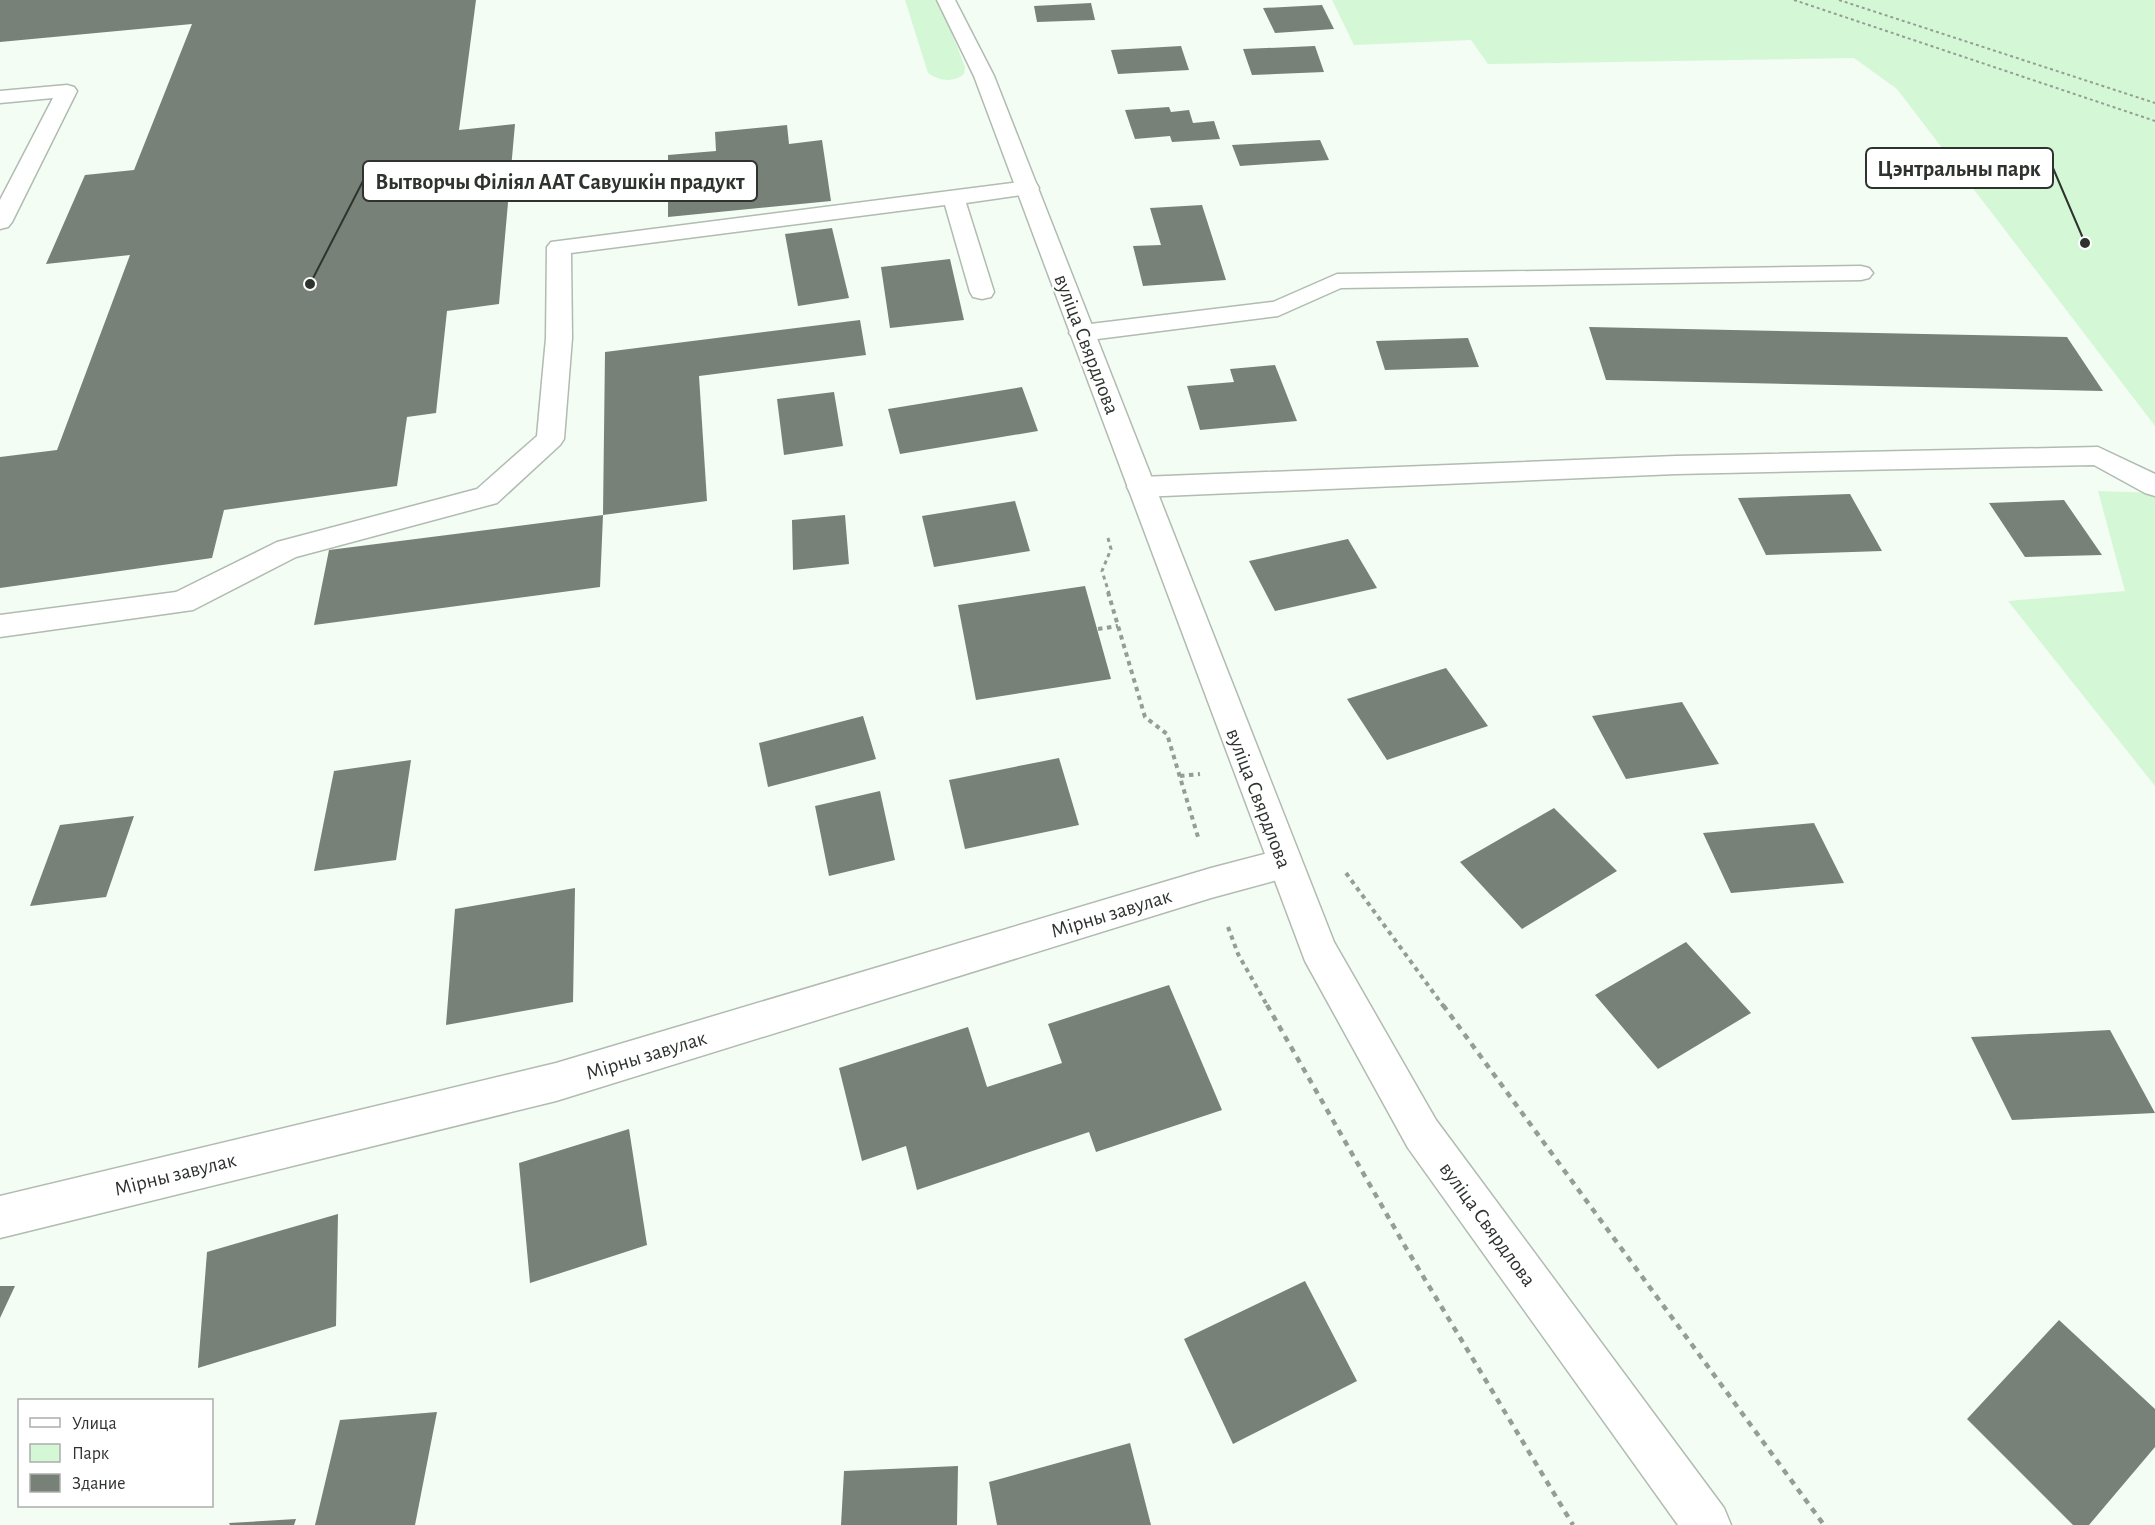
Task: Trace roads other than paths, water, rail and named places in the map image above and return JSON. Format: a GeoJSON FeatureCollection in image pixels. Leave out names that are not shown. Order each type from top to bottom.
{"type":"FeatureCollection","features":[{"type":"Feature","properties":{"kind":"main road","name":"вуліца Свярдлова"},"geometry":{"type":"LineString","coordinates":[[946,0],[984,76],[1028,188],[1318,949],[1422,1134],[1707,1525]]}},
{"type":"Feature","properties":{"kind":"main road"},"geometry":{"type":"LineString","coordinates":[[0,97],[67,91],[0,222]]}},
{"type":"Feature","properties":{"kind":"main road"},"geometry":{"type":"LineString","coordinates":[[0,626],[182,602],[287,549],[487,496],[550,439],[559,338],[559,247],[1028,188]]}},
{"type":"Feature","properties":{"kind":"main road"},"geometry":{"type":"LineString","coordinates":[[954,199],[982,292]]}},
{"type":"Feature","properties":{"kind":"main road"},"geometry":{"type":"LineString","coordinates":[[1082,333],[1278,309],[1337,281],[1861,273]]}},
{"type":"Feature","properties":{"kind":"main road"},"geometry":{"type":"LineString","coordinates":[[1141,487],[1676,465],[2098,456],[2155,486]]}},
{"type":"Feature","properties":{"kind":"main road","name":"Мірны завулак"},"geometry":{"type":"LineString","coordinates":[[0,1216],[556,1082],[1201,886],[1284,864]]}},
{"type":"Feature","properties":{"kind":"place","name":"Цэнтральны парк"},"geometry":{"type":"Point","coordinates":[2085,243]}},
{"type":"Feature","properties":{"kind":"place","name":"Вытворчы Філіял ААТ Савушкін прадукт"},"geometry":{"type":"Point","coordinates":[310,284]}}]}
